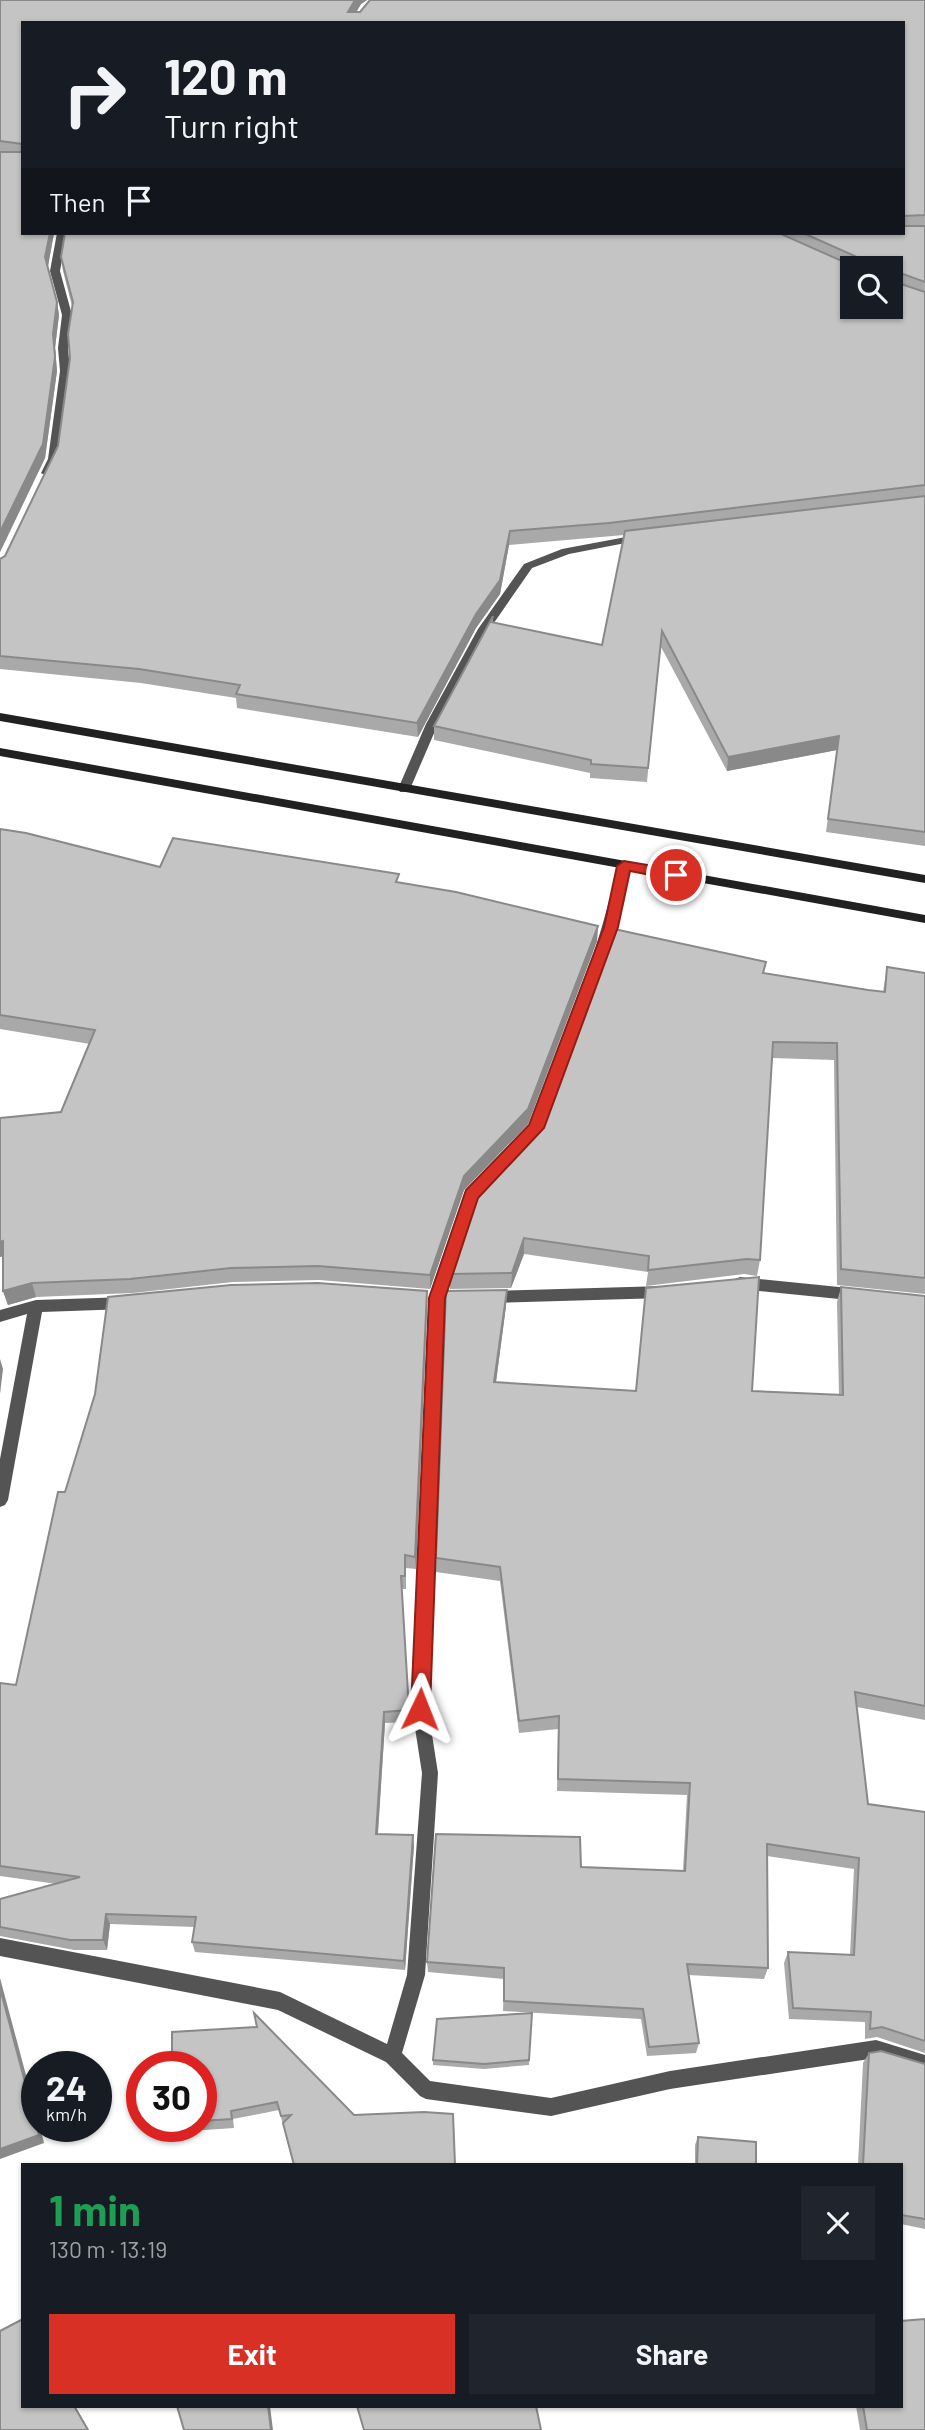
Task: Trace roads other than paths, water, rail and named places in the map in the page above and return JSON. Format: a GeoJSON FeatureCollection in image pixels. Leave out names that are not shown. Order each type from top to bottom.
{"type":"FeatureCollection","features":[{"type":"Feature","properties":{"kind":"street"},"geometry":{"type":"LineString","coordinates":[[42,482],[53,459],[65,371],[63,348],[67,315],[55,271],[62,235]]}},
{"type":"Feature","properties":{"kind":"street"},"geometry":{"type":"LineString","coordinates":[[404,789],[432,724],[484,629],[528,566],[566,551],[651,536]]}},
{"type":"Feature","properties":{"kind":"street"},"geometry":{"type":"LineString","coordinates":[[0,717],[925,879]]}},
{"type":"Feature","properties":{"kind":"street"},"geometry":{"type":"LineString","coordinates":[[0,751],[925,919]]}},
{"type":"Feature","properties":{"kind":"street"},"geometry":{"type":"LineString","coordinates":[[517,1147],[536,1128],[558,1076],[611,927],[624,866]]}},
{"type":"Feature","properties":{"kind":"street"},"geometry":{"type":"LineString","coordinates":[[392,2056],[416,1975],[430,1773],[420,1709],[437,1298],[471,1195],[499,1166]]}},
{"type":"Feature","properties":{"kind":"street"},"geometry":{"type":"LineString","coordinates":[[731,1284],[744,1283],[878,1297]]}},
{"type":"Feature","properties":{"kind":"street"},"geometry":{"type":"LineString","coordinates":[[477,1298],[639,1295],[678,1290]]}},
{"type":"Feature","properties":{"kind":"street"},"geometry":{"type":"LineString","coordinates":[[0,1316],[36,1306],[146,1301]]}},
{"type":"Feature","properties":{"kind":"street"},"geometry":{"type":"LineString","coordinates":[[0,1500],[36,1306]]}},
{"type":"Feature","properties":{"kind":"street"},"geometry":{"type":"LineString","coordinates":[[0,1947],[280,2001],[392,2056],[426,2090],[551,2106],[670,2080],[876,2049],[925,2064]]}}]}
